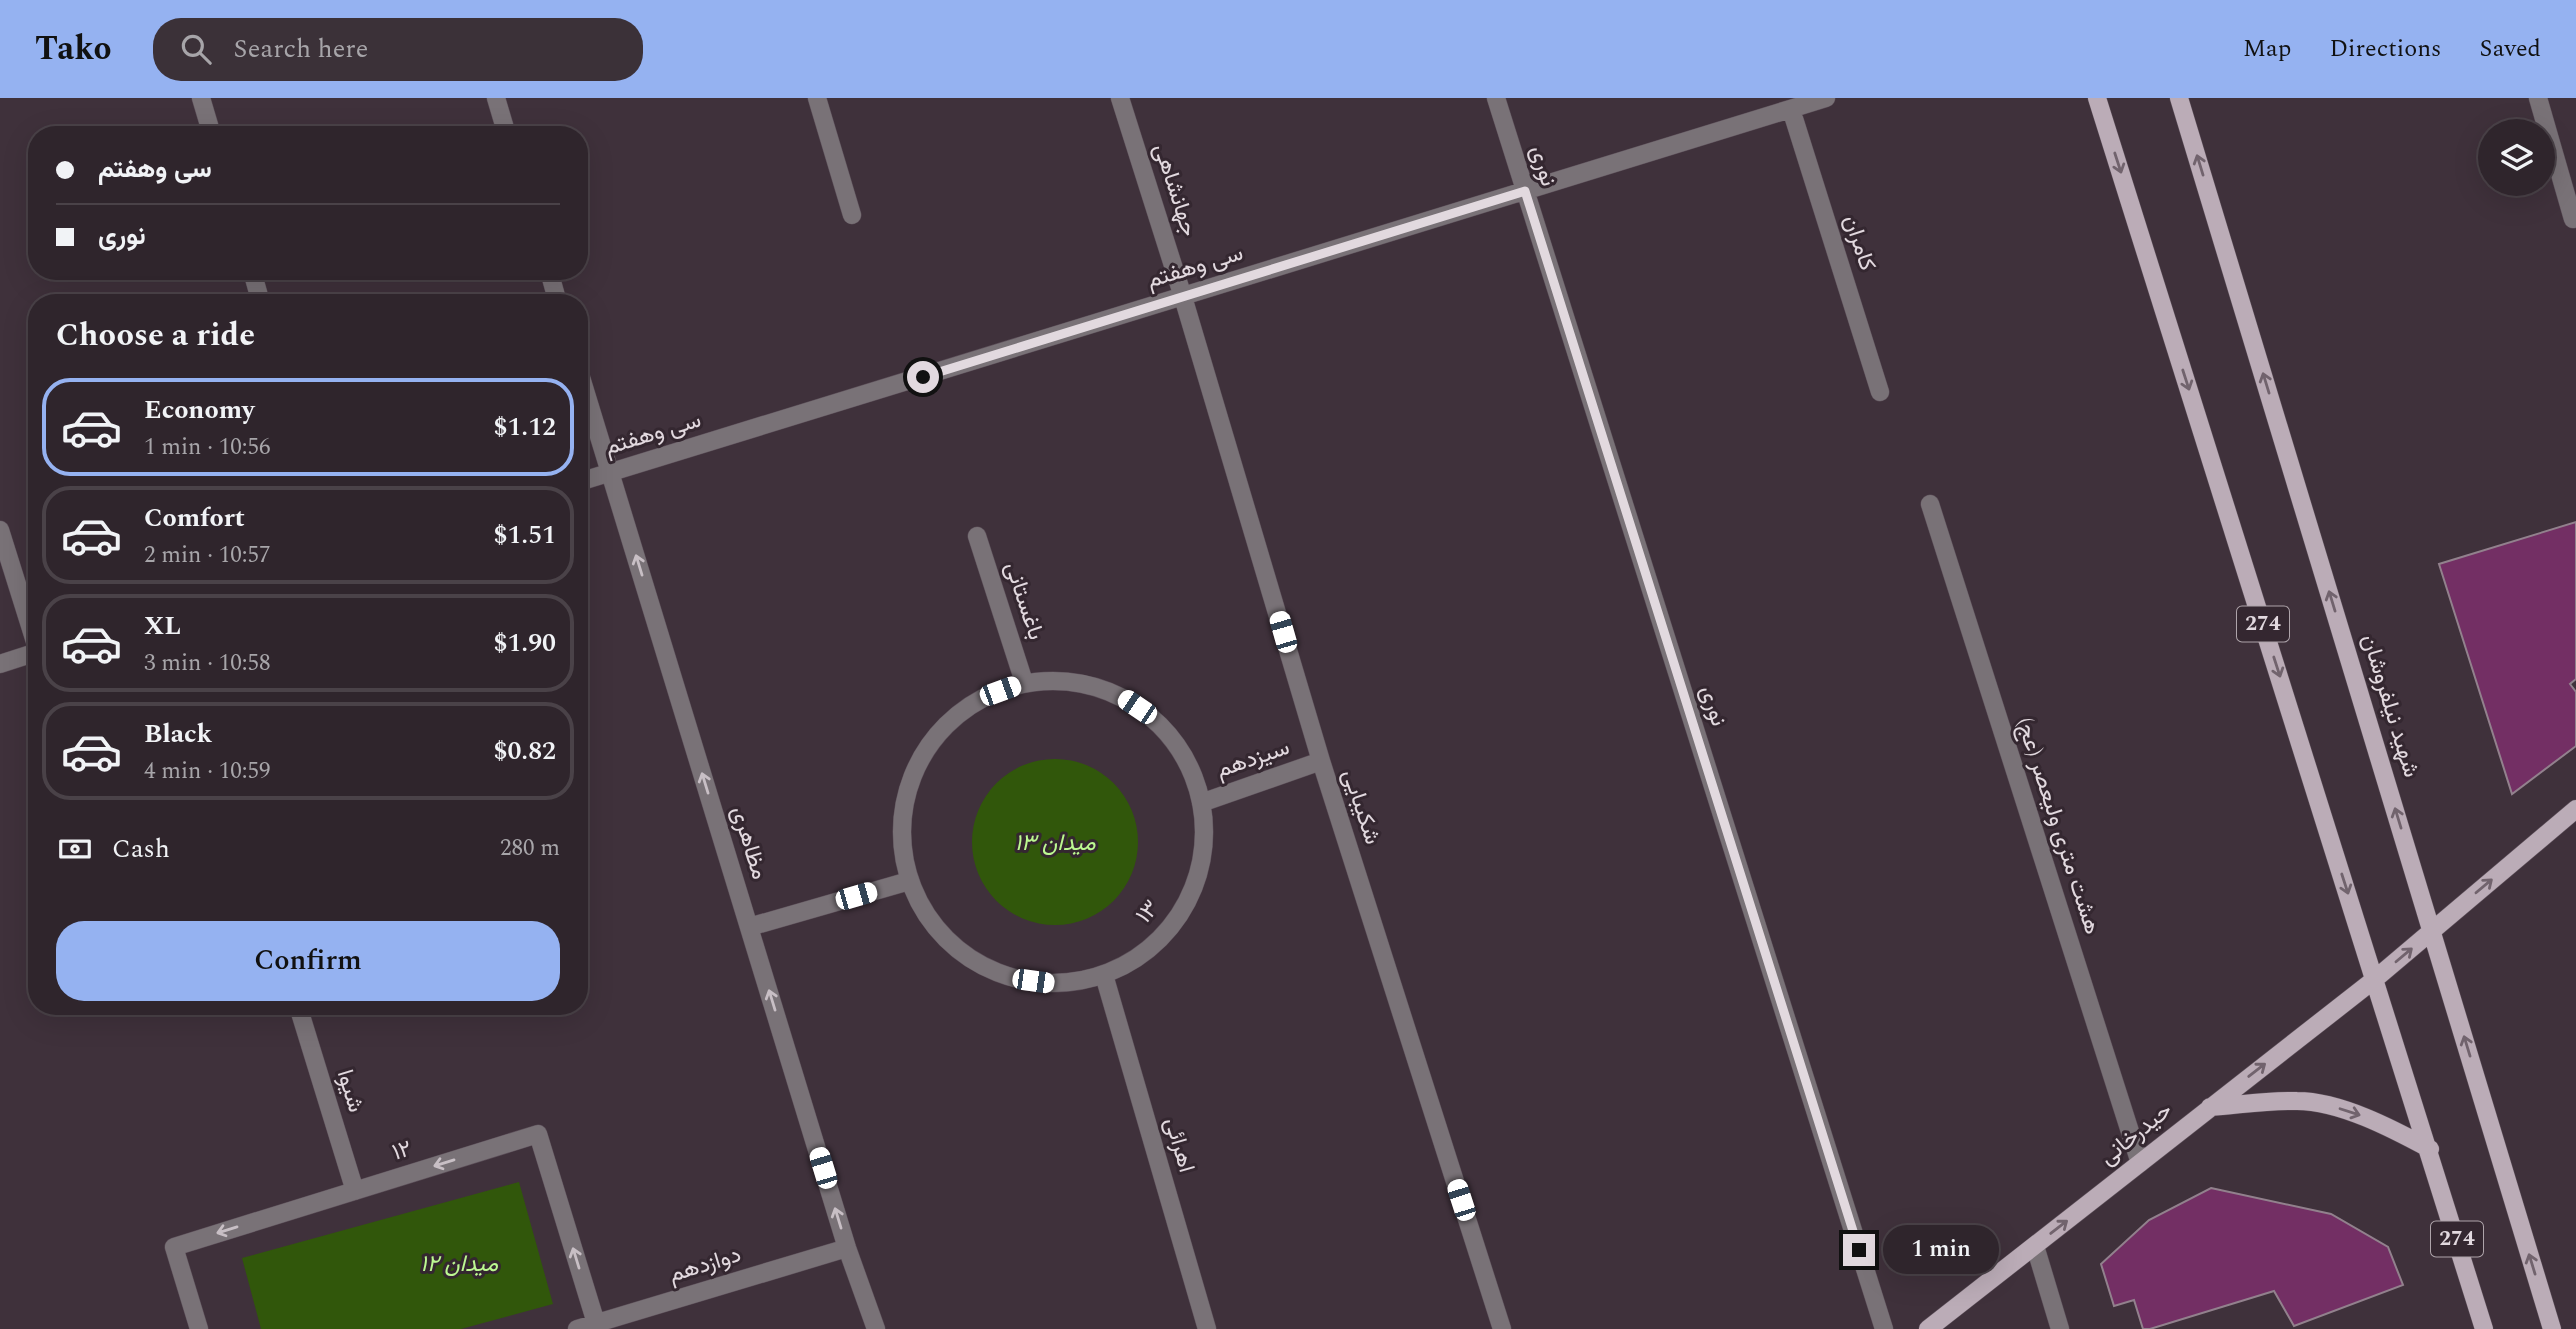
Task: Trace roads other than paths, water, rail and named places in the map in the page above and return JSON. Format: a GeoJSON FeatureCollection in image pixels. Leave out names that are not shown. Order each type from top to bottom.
{"type":"FeatureCollection","features":[{"type":"Feature","properties":{"kind":"main road","name":"274"},"geometry":{"type":"LineString","coordinates":[[2097,98],[2430,1149],[2484,1329]]}},
{"type":"Feature","properties":{"kind":"main road","name":"شهید نیلفروشان"},"geometry":{"type":"LineString","coordinates":[[2179,98],[2552,1329]]}},
{"type":"Feature","properties":{"kind":"main road"},"geometry":{"type":"LineString","coordinates":[[2432,930],[2576,809]]}},
{"type":"Feature","properties":{"kind":"main road","name":"حیدرخانی"},"geometry":{"type":"LineString","coordinates":[[1928,1329],[2375,979],[2432,930]]}},
{"type":"Feature","properties":{"kind":"main road"},"geometry":{"type":"LineString","coordinates":[[2210,1107],[2300,1100],[2348,1111],[2385,1125],[2430,1149]]}},
{"type":"Feature","properties":{"kind":"street"},"geometry":{"type":"LineString","coordinates":[[201,98],[209,126]]}},
{"type":"Feature","properties":{"kind":"street"},"geometry":{"type":"LineString","coordinates":[[496,98],[504,126]]}},
{"type":"Feature","properties":{"kind":"street"},"geometry":{"type":"LineString","coordinates":[[817,98],[852,215]]}},
{"type":"Feature","properties":{"kind":"street","name":"جهانشاهی"},"geometry":{"type":"LineString","coordinates":[[1120,98],[1183,297]]}},
{"type":"Feature","properties":{"kind":"street","name":"نوری"},"geometry":{"type":"LineString","coordinates":[[1496,98],[1884,1329]]}},
{"type":"Feature","properties":{"kind":"street","name":"سی وهفتم"},"geometry":{"type":"LineString","coordinates":[[588,479],[1826,98]]}},
{"type":"Feature","properties":{"kind":"street"},"geometry":{"type":"LineString","coordinates":[[2538,98],[2574,219]]}},
{"type":"Feature","properties":{"kind":"street","name":"کامران"},"geometry":{"type":"LineString","coordinates":[[1791,109],[1880,391]]}},
{"type":"Feature","properties":{"kind":"street","name":"شکیبایی"},"geometry":{"type":"LineString","coordinates":[[1183,297],[1321,761],[1502,1329]]}},
{"type":"Feature","properties":{"kind":"street","name":"مظاهری"},"geometry":{"type":"LineString","coordinates":[[588,401],[847,1248],[876,1329]]}},
{"type":"Feature","properties":{"kind":"street","name":"هشت متری ولیعصر (عج)"},"geometry":{"type":"LineString","coordinates":[[1930,504],[2140,1163]]}},
{"type":"Feature","properties":{"kind":"street"},"geometry":{"type":"LineString","coordinates":[[0,530],[28,621]]}},
{"type":"Feature","properties":{"kind":"street","name":"باغستانی"},"geometry":{"type":"LineString","coordinates":[[977,536],[1024,682]]}},
{"type":"Feature","properties":{"kind":"street"},"geometry":{"type":"LineString","coordinates":[[0,664],[28,653]]}},
{"type":"Feature","properties":{"kind":"street","name":"۱۳"},"geometry":{"type":"LineString","coordinates":[[1072,680],[1117,694],[1156,721],[1186,758],[1201,803],[1204,846],[1194,888],[1173,925],[1142,955],[1104,975],[1056,984],[1009,977],[966,957],[931,923],[909,881],[900,830],[910,778],[936,734],[976,700],[1024,682],[1072,680]]}},
{"type":"Feature","properties":{"kind":"street","name":"سیزدهم"},"geometry":{"type":"LineString","coordinates":[[1201,803],[1321,761]]}},
{"type":"Feature","properties":{"kind":"street"},"geometry":{"type":"LineString","coordinates":[[749,927],[909,881]]}},
{"type":"Feature","properties":{"kind":"street","name":"اهرائی"},"geometry":{"type":"LineString","coordinates":[[1104,975],[1207,1329]]}},
{"type":"Feature","properties":{"kind":"street","name":"شیوا"},"geometry":{"type":"LineString","coordinates":[[301,1015],[355,1191]]}},
{"type":"Feature","properties":{"kind":"street","name":"۱۲"},"geometry":{"type":"LineString","coordinates":[[199,1329],[174,1247],[538,1134],[596,1323]]}},
{"type":"Feature","properties":{"kind":"street"},"geometry":{"type":"LineString","coordinates":[[2035,1246],[2060,1329]]}},
{"type":"Feature","properties":{"kind":"street","name":"دوازدهم"},"geometry":{"type":"LineString","coordinates":[[577,1329],[847,1248]]}},
{"type":"Feature","properties":{"kind":"park label","name":"میدان ۱۳"},"geometry":{"type":"Point","coordinates":[1055,843]}},
{"type":"Feature","properties":{"kind":"park label","name":"میدان ۱۲"},"geometry":{"type":"Point","coordinates":[459,1264]}}]}
